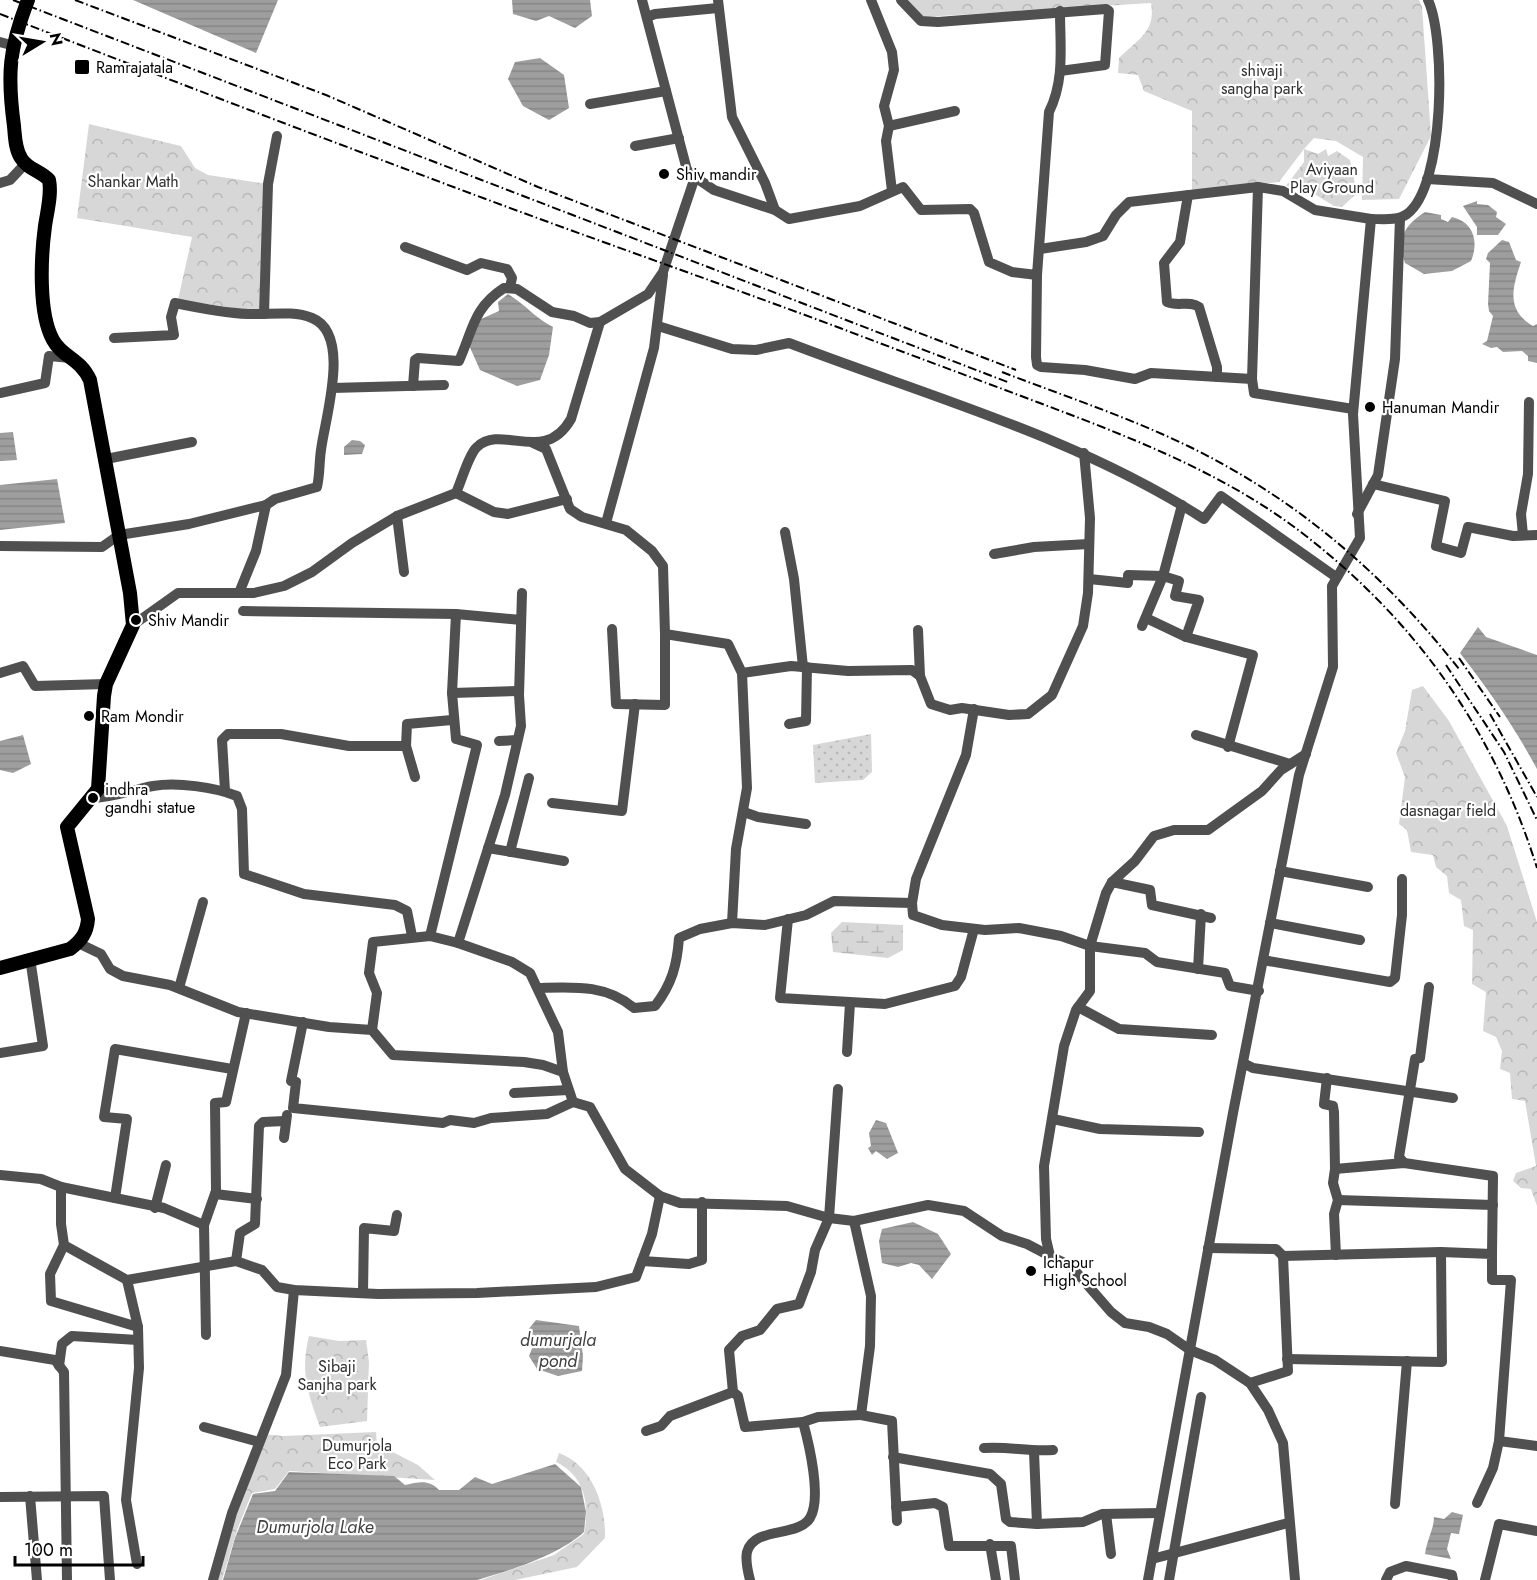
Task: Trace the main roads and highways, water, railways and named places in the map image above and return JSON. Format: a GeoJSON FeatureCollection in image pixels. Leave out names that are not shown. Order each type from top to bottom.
{"type":"FeatureCollection","features":[{"type":"Feature","properties":{"kind":"main road"},"geometry":{"type":"LineString","coordinates":[[0,968],[30,958],[58,953],[78,943],[87,927],[88,919],[67,827],[93,798],[100,778],[100,737],[106,684],[133,625],[106,459],[90,380],[74,358],[59,348],[52,339],[44,298],[43,237],[49,180],[26,164],[17,149],[9,92],[6,44],[28,0]]}},
{"type":"Feature","properties":{"kind":"water"},"geometry":{"type":"Polygon","coordinates":[[[133,0],[278,0],[256,53],[133,0]]]}},
{"type":"Feature","properties":{"kind":"water"},"geometry":{"type":"Polygon","coordinates":[[[512,0],[590,0],[592,16],[575,28],[549,16],[536,21],[513,14],[512,0]]]}},
{"type":"Feature","properties":{"kind":"water"},"geometry":{"type":"Polygon","coordinates":[[[540,58],[564,75],[569,108],[549,120],[523,106],[508,79],[515,62],[540,58]]]}},
{"type":"Feature","properties":{"kind":"water"},"geometry":{"type":"Polygon","coordinates":[[[1477,201],[1477,204],[1488,205],[1497,212],[1496,217],[1506,224],[1498,235],[1477,235],[1477,227],[1463,206],[1477,201]]]}},
{"type":"Feature","properties":{"kind":"water"},"geometry":{"type":"Polygon","coordinates":[[[1425,212],[1441,215],[1441,219],[1448,222],[1452,217],[1470,228],[1474,240],[1471,261],[1452,271],[1424,274],[1405,263],[1402,254],[1404,233],[1412,222],[1425,212]]]}},
{"type":"Feature","properties":{"kind":"water"},"geometry":{"type":"Polygon","coordinates":[[[1502,240],[1509,242],[1516,260],[1521,262],[1515,281],[1515,306],[1524,320],[1533,326],[1537,324],[1537,363],[1528,361],[1528,356],[1522,351],[1503,352],[1497,347],[1491,348],[1482,344],[1487,341],[1493,316],[1488,304],[1490,263],[1486,259],[1488,253],[1502,240]]]}},
{"type":"Feature","properties":{"kind":"water"},"geometry":{"type":"Polygon","coordinates":[[[508,294],[553,327],[549,355],[540,380],[517,386],[480,370],[468,343],[481,319],[499,311],[498,302],[508,294]]]}},
{"type":"Feature","properties":{"kind":"water"},"geometry":{"type":"Polygon","coordinates":[[[13,432],[17,460],[0,461],[0,433],[13,432]]]}},
{"type":"Feature","properties":{"kind":"water"},"geometry":{"type":"Polygon","coordinates":[[[352,440],[360,441],[365,445],[362,454],[344,455],[344,447],[352,440]]]}},
{"type":"Feature","properties":{"kind":"water"},"geometry":{"type":"Polygon","coordinates":[[[57,479],[65,523],[0,530],[0,485],[57,479]]]}},
{"type":"Feature","properties":{"kind":"water"},"geometry":{"type":"Polygon","coordinates":[[[1478,627],[1486,637],[1537,655],[1537,769],[1501,710],[1460,653],[1478,627]]]}},
{"type":"Feature","properties":{"kind":"water"},"geometry":{"type":"Polygon","coordinates":[[[23,735],[31,764],[13,773],[0,770],[0,741],[23,735]]]}},
{"type":"Feature","properties":{"kind":"water"},"geometry":{"type":"Polygon","coordinates":[[[876,1120],[886,1123],[898,1153],[887,1159],[876,1151],[872,1155],[868,1148],[871,1146],[869,1133],[876,1120]]]}},
{"type":"Feature","properties":{"kind":"water"},"geometry":{"type":"Polygon","coordinates":[[[913,1222],[938,1234],[951,1254],[932,1279],[919,1265],[911,1263],[898,1267],[882,1263],[879,1241],[882,1229],[913,1222]]]}},
{"type":"Feature","properties":{"kind":"water","name":"dumurjala pond"},"geometry":{"type":"Polygon","coordinates":[[[536,1320],[579,1326],[583,1356],[582,1371],[558,1376],[537,1369],[529,1356],[535,1341],[527,1331],[536,1320]]]}},
{"type":"Feature","properties":{"kind":"water","name":"Dumurjola Lake"},"geometry":{"type":"Polygon","coordinates":[[[555,1464],[581,1487],[586,1512],[584,1532],[548,1555],[518,1567],[477,1580],[223,1580],[235,1538],[253,1494],[275,1491],[289,1472],[394,1476],[405,1485],[424,1482],[439,1490],[459,1490],[475,1477],[492,1484],[555,1464]]]}},
{"type":"Feature","properties":{"kind":"water"},"geometry":{"type":"Polygon","coordinates":[[[1452,1512],[1463,1515],[1459,1534],[1451,1533],[1447,1549],[1451,1559],[1425,1554],[1434,1517],[1444,1519],[1452,1512]]]}},
{"type":"Feature","properties":{"kind":"railway"},"geometry":{"type":"LineString","coordinates":[[13,0],[1010,383]]}},
{"type":"Feature","properties":{"kind":"railway"},"geometry":{"type":"LineString","coordinates":[[75,0],[326,95],[538,187],[1016,370]]}},
{"type":"Feature","properties":{"kind":"railway"},"geometry":{"type":"LineString","coordinates":[[0,14],[478,196],[1072,415],[1177,459],[1244,494],[1306,536],[1346,570],[1417,644],[1448,684],[1499,771],[1520,819],[1537,868]]}},
{"type":"Feature","properties":{"kind":"railway"},"geometry":{"type":"LineString","coordinates":[[1002,372],[1165,435],[1228,467],[1266,490],[1337,542],[1369,571],[1401,602],[1459,669]]}},
{"type":"Feature","properties":{"kind":"railway"},"geometry":{"type":"LineString","coordinates":[[1459,658],[1500,717]]}},
{"type":"Feature","properties":{"kind":"railway"},"geometry":{"type":"LineString","coordinates":[[1446,665],[1504,752],[1537,820]]}},
{"type":"Feature","properties":{"kind":"railway"},"geometry":{"type":"LineString","coordinates":[[1490,714],[1537,797]]}},
{"type":"Feature","properties":{"kind":"place","name":"Ramrajatala"},"geometry":{"type":"Point","coordinates":[82,67]}},
{"type":"Feature","properties":{"kind":"place","name":"Shiv mandir"},"geometry":{"type":"Point","coordinates":[664,174]}},
{"type":"Feature","properties":{"kind":"place","name":"Hanuman Mandir"},"geometry":{"type":"Point","coordinates":[1370,407]}},
{"type":"Feature","properties":{"kind":"place","name":"Shiv Mandir"},"geometry":{"type":"Point","coordinates":[136,620]}},
{"type":"Feature","properties":{"kind":"place","name":"Ram Mondir"},"geometry":{"type":"Point","coordinates":[89,716]}},
{"type":"Feature","properties":{"kind":"place","name":"indhra gandhi statue"},"geometry":{"type":"Point","coordinates":[93,798]}},
{"type":"Feature","properties":{"kind":"place","name":"Ichapur High School"},"geometry":{"type":"Point","coordinates":[1031,1271]}},
{"type":"Feature","properties":{"kind":"park label","name":"shivaji sangha park"},"geometry":{"type":"Point","coordinates":[1262,79]}},
{"type":"Feature","properties":{"kind":"park label","name":"Aviyaan Play Ground"},"geometry":{"type":"Point","coordinates":[1332,178]}},
{"type":"Feature","properties":{"kind":"park label","name":"Shankar Math"},"geometry":{"type":"Point","coordinates":[133,181]}},
{"type":"Feature","properties":{"kind":"park label","name":"dasnagar field"},"geometry":{"type":"Point","coordinates":[1448,810]}},
{"type":"Feature","properties":{"kind":"park label","name":"Sibaji Sanjha park"},"geometry":{"type":"Point","coordinates":[337,1375]}},
{"type":"Feature","properties":{"kind":"park label","name":"Dumurjola Eco Park"},"geometry":{"type":"Point","coordinates":[357,1454]}}]}
